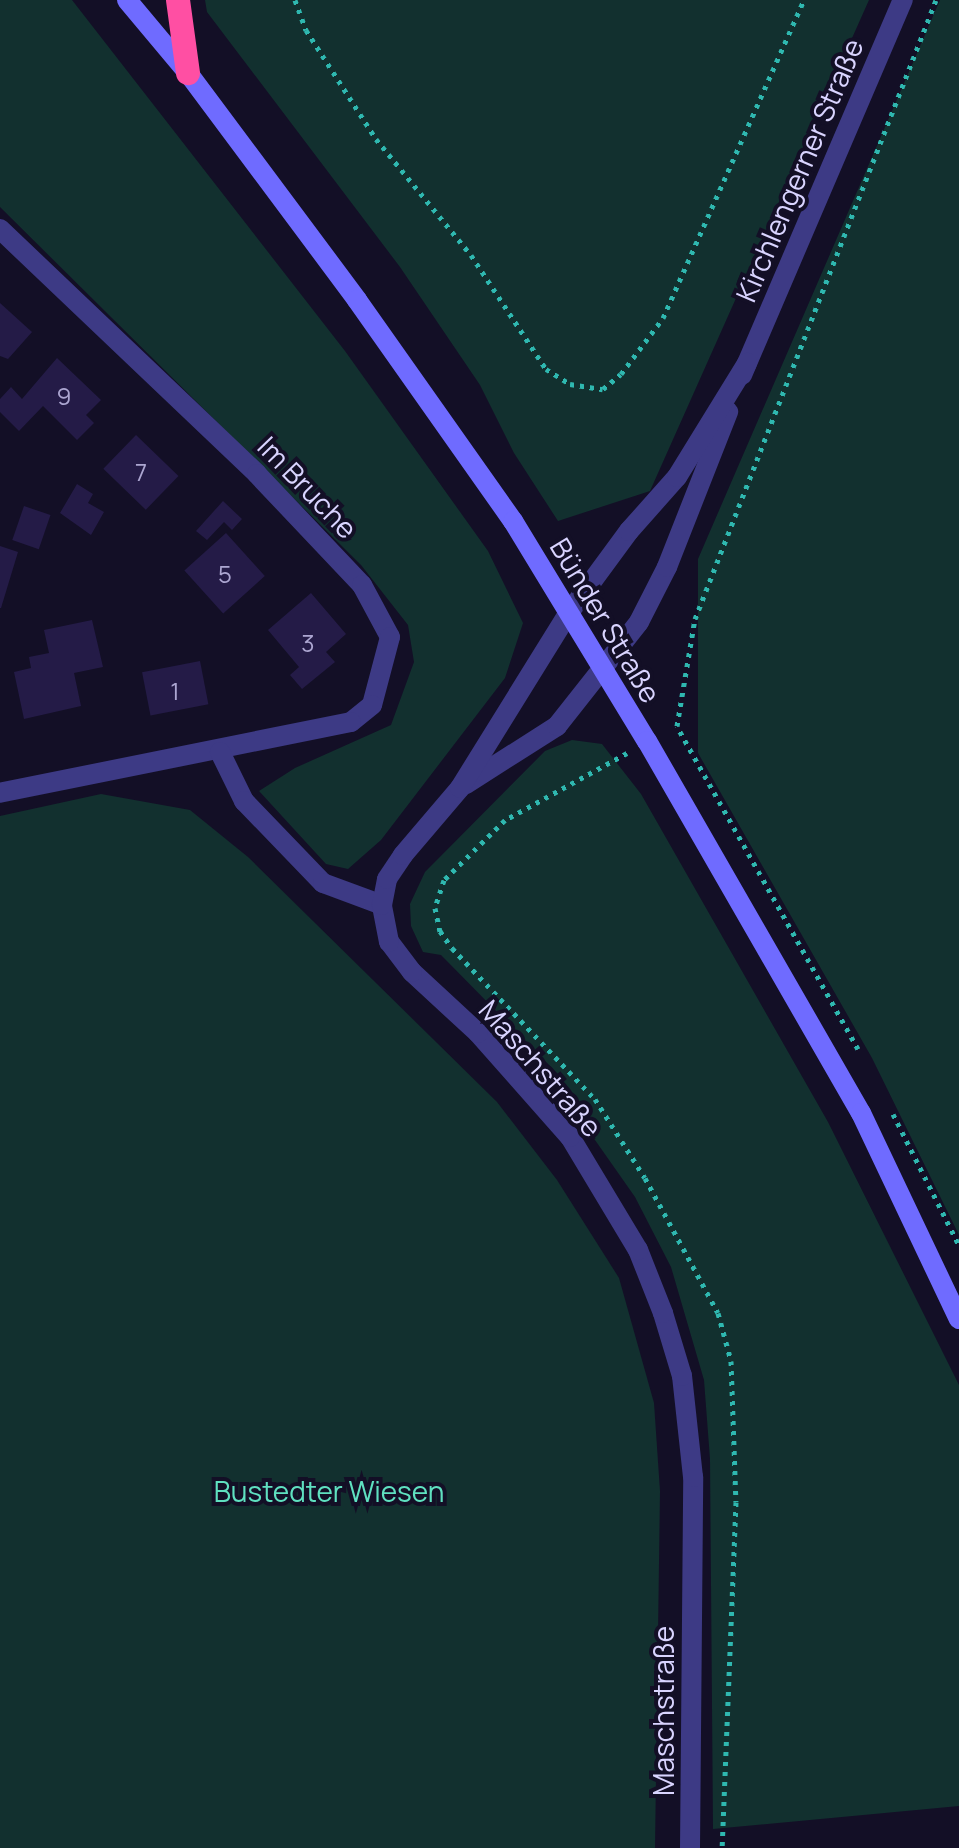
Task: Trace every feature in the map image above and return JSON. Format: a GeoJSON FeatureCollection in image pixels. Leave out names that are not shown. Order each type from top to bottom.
{"type":"FeatureCollection","features":[{"type":"Feature","properties":{"kind":"highway"},"geometry":{"type":"LineString","coordinates":[[178,0],[188,73]]}},
{"type":"Feature","properties":{"kind":"main road","name":"Bünder Straße"},"geometry":{"type":"LineString","coordinates":[[127,0],[188,73],[477,468],[603,670],[861,1113],[959,1319]]}},
{"type":"Feature","properties":{"kind":"street","name":"Kirchlengerner Straße"},"geometry":{"type":"LineString","coordinates":[[603,670],[639,622],[667,567],[747,363],[903,0]]}},
{"type":"Feature","properties":{"kind":"street","name":"Im Bruche"},"geometry":{"type":"LineString","coordinates":[[0,229],[268,485],[362,585],[390,637],[372,705],[351,722],[220,752],[0,793]]}},
{"type":"Feature","properties":{"kind":"street","name":"Kirchlengerner Straße"},"geometry":{"type":"LineString","coordinates":[[568,614],[629,531],[677,477],[747,363]]}},
{"type":"Feature","properties":{"kind":"street"},"geometry":{"type":"LineString","coordinates":[[220,752],[244,801],[323,883],[382,905],[387,879],[403,855],[460,788],[568,614]]}},
{"type":"Feature","properties":{"kind":"street"},"geometry":{"type":"LineString","coordinates":[[460,788],[557,726],[603,670]]}},
{"type":"Feature","properties":{"kind":"street","name":"Maschstraße"},"geometry":{"type":"LineString","coordinates":[[382,905],[389,942],[404,962],[478,1033],[570,1137],[638,1250],[663,1313],[682,1376],[693,1477],[690,1848]]}},
{"type":"Feature","properties":{"kind":"path"},"geometry":{"type":"LineString","coordinates":[[295,0],[306,30],[376,139],[471,255],[546,369],[570,384],[603,389],[621,374],[663,318],[804,0]]}},
{"type":"Feature","properties":{"kind":"path"},"geometry":{"type":"LineString","coordinates":[[864,1061],[677,726],[695,619],[936,0]]}},
{"type":"Feature","properties":{"kind":"path"},"geometry":{"type":"LineString","coordinates":[[887,1102],[959,1245]]}},
{"type":"Feature","properties":{"kind":"green space"},"geometry":{"type":"Polygon","coordinates":[[[0,0],[72,0],[345,351],[488,551],[523,623],[505,678],[381,840],[348,869],[326,864],[259,791],[295,768],[391,725],[414,662],[408,625],[361,565],[0,207],[0,0]]]}},
{"type":"Feature","properties":{"kind":"green space"},"geometry":{"type":"Polygon","coordinates":[[[205,0],[869,0],[650,491],[558,521],[514,453],[480,385],[400,267],[207,12],[205,0]]]}},
{"type":"Feature","properties":{"kind":"green space"},"geometry":{"type":"Polygon","coordinates":[[[940,0],[959,0],[959,1235],[872,1058],[698,753],[698,559],[940,0]]]}},
{"type":"Feature","properties":{"kind":"green space"},"geometry":{"type":"Polygon","coordinates":[[[572,740],[602,744],[641,794],[828,1122],[959,1385],[959,1806],[713,1829],[710,1459],[704,1380],[671,1267],[635,1197],[555,1083],[558,1074],[441,955],[423,952],[411,926],[410,904],[425,872],[545,751],[572,740]]]}},
{"type":"Feature","properties":{"kind":"green space","name":"Bustedter Wiesen"},"geometry":{"type":"Polygon","coordinates":[[[101,794],[190,810],[248,857],[497,1102],[557,1180],[619,1278],[654,1403],[660,1491],[655,1848],[0,1848],[0,816],[101,794]]]}},
{"type":"Feature","properties":{"kind":"building"},"geometry":{"type":"Polygon","coordinates":[[[0,303],[32,332],[8,359],[0,356],[0,303]]]}},
{"type":"Feature","properties":{"kind":"building"},"geometry":{"type":"Polygon","coordinates":[[[57,358],[101,400],[86,415],[94,423],[77,440],[43,406],[19,431],[0,412],[0,399],[11,387],[22,399],[57,358]]]}},
{"type":"Feature","properties":{"kind":"building"},"geometry":{"type":"Polygon","coordinates":[[[136,435],[178,476],[146,510],[103,469],[136,435]]]}},
{"type":"Feature","properties":{"kind":"building"},"geometry":{"type":"Polygon","coordinates":[[[77,484],[93,494],[88,503],[104,512],[91,535],[60,513],[77,484]]]}},
{"type":"Feature","properties":{"kind":"building"},"geometry":{"type":"Polygon","coordinates":[[[223,501],[242,519],[232,530],[224,522],[207,540],[196,531],[223,501]]]}},
{"type":"Feature","properties":{"kind":"building"},"geometry":{"type":"Polygon","coordinates":[[[24,506],[50,515],[39,549],[12,540],[24,506]]]}},
{"type":"Feature","properties":{"kind":"building"},"geometry":{"type":"Polygon","coordinates":[[[226,533],[265,576],[223,614],[184,570],[226,533]]]}},
{"type":"Feature","properties":{"kind":"building"},"geometry":{"type":"Polygon","coordinates":[[[0,546],[18,552],[1,608],[0,608],[0,546]]]}},
{"type":"Feature","properties":{"kind":"building"},"geometry":{"type":"Polygon","coordinates":[[[311,593],[346,634],[326,652],[335,662],[302,689],[290,675],[299,667],[268,630],[311,593]]]}},
{"type":"Feature","properties":{"kind":"building"},"geometry":{"type":"Polygon","coordinates":[[[92,620],[103,667],[74,673],[81,706],[24,719],[14,672],[31,668],[29,657],[49,653],[44,630],[92,620]]]}},
{"type":"Feature","properties":{"kind":"building"},"geometry":{"type":"Polygon","coordinates":[[[200,661],[208,704],[150,715],[142,672],[200,661]]]}}]}
